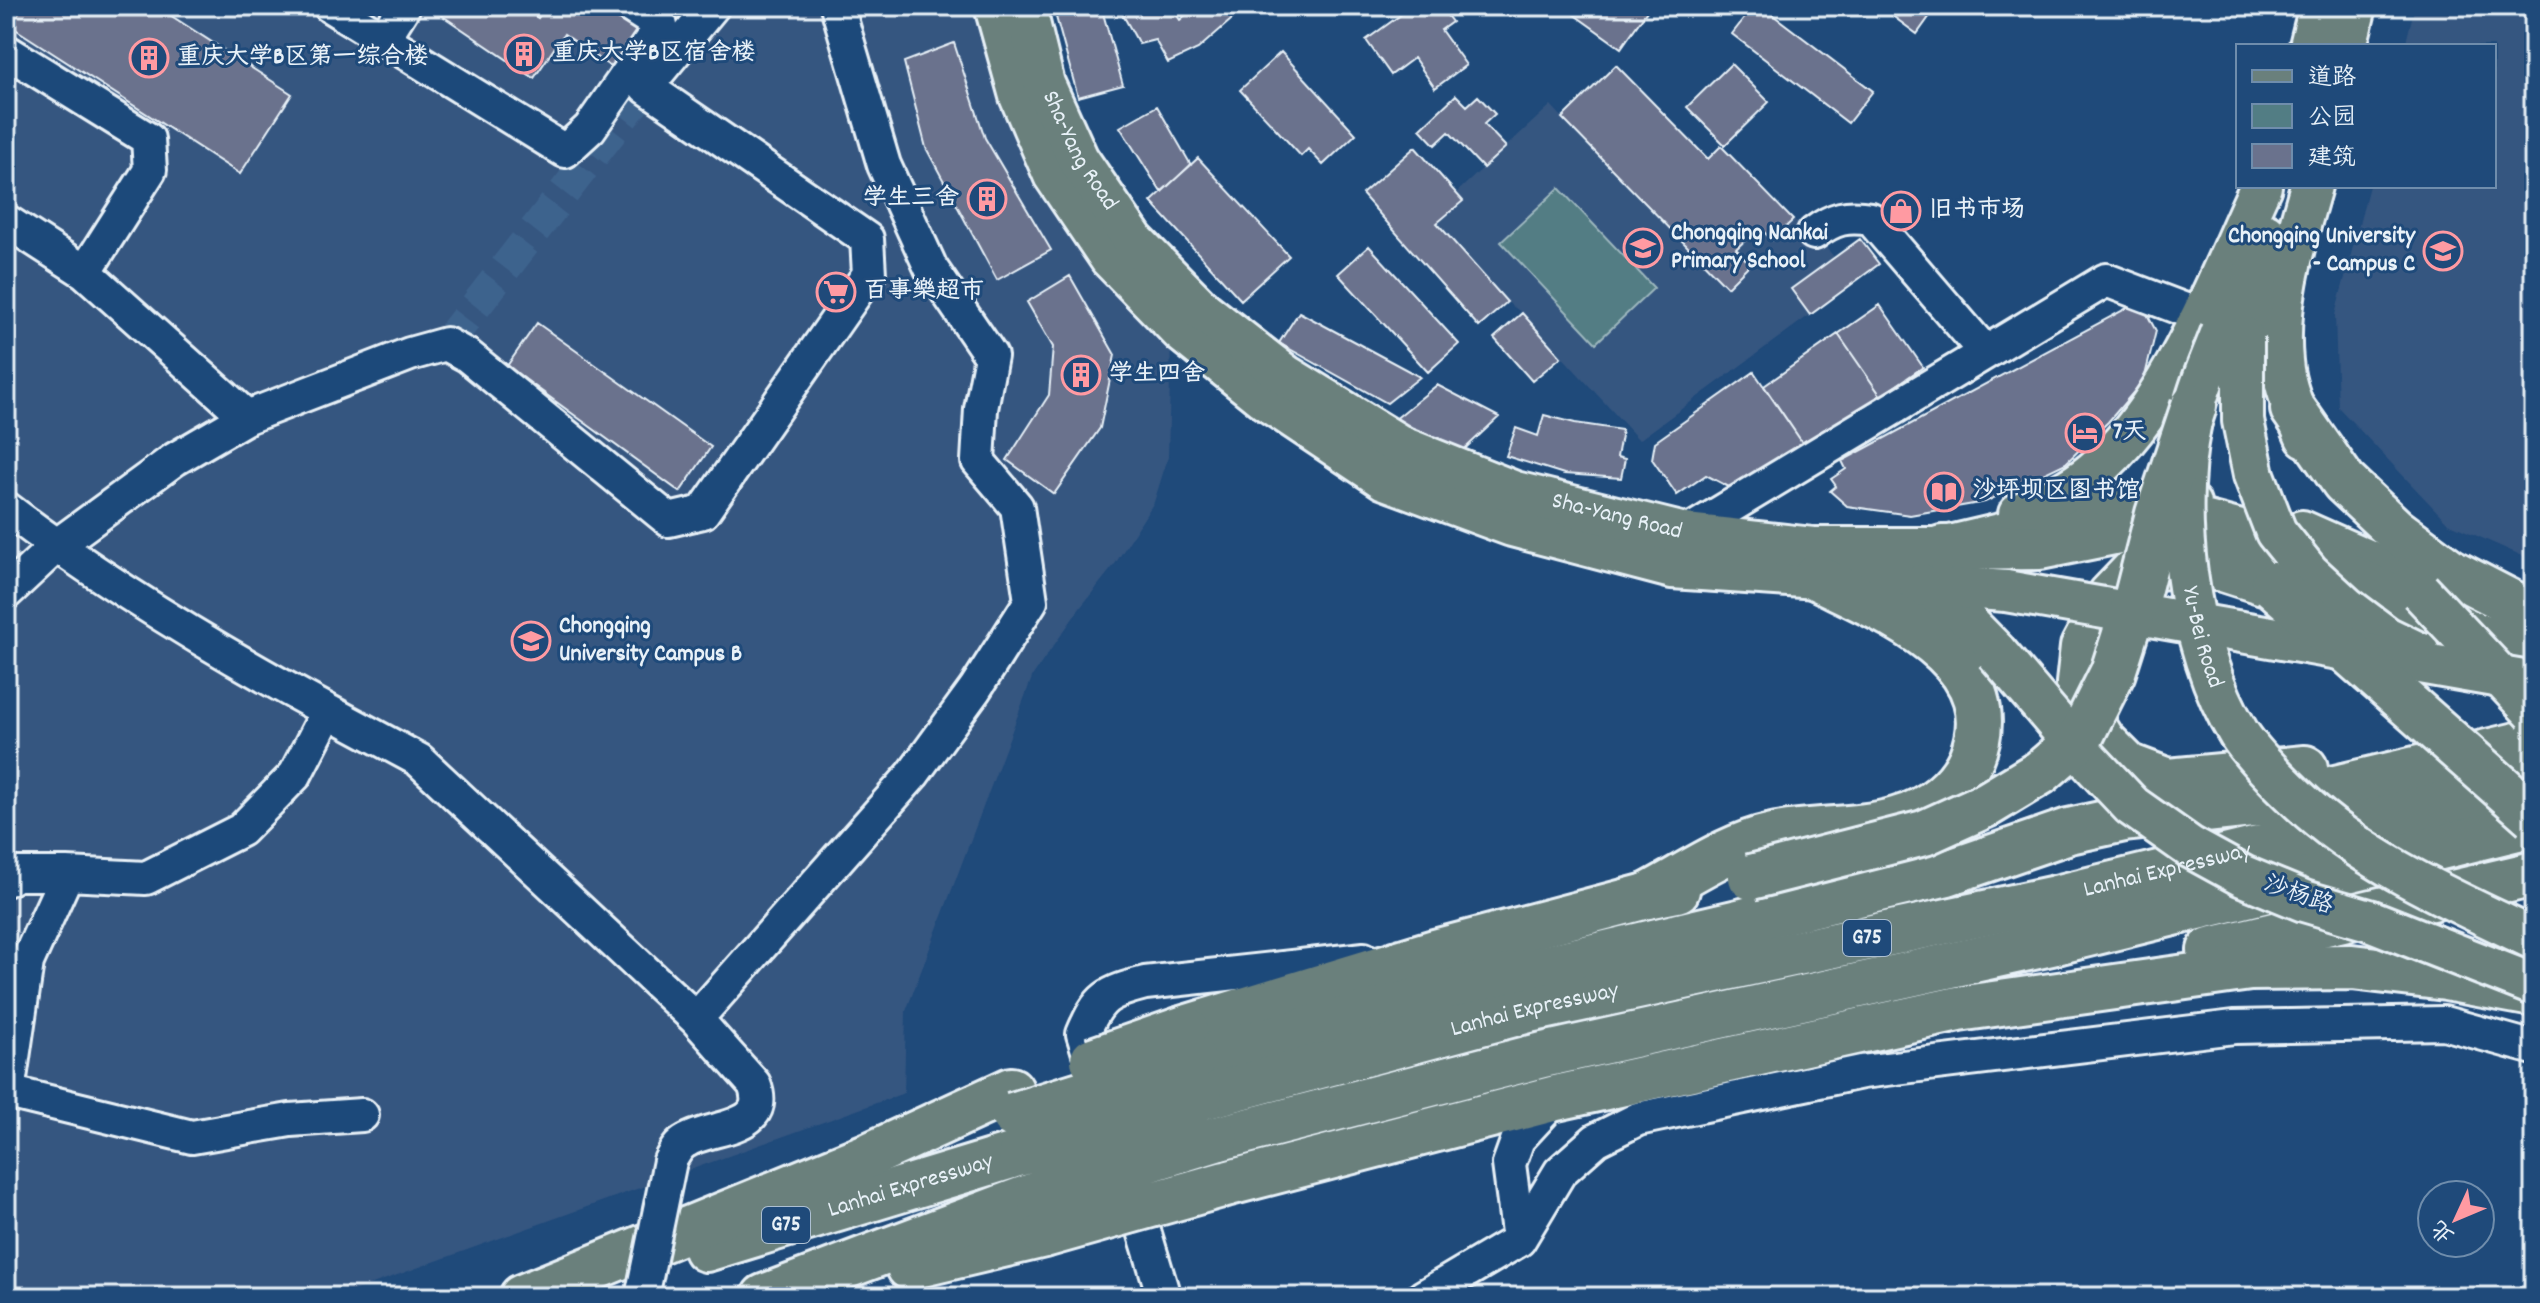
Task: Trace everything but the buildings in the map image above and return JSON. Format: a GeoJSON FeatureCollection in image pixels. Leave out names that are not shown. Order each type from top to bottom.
{"type":"FeatureCollection","features":[{"type":"Feature","properties":{"kind":"highway"},"geometry":{"type":"LineString","coordinates":[[2222,328],[2264,235]]}},
{"type":"Feature","properties":{"kind":"highway"},"geometry":{"type":"LineString","coordinates":[[1193,1062],[1435,952],[1647,896],[1751,877],[1924,833],[1988,804],[2041,772],[2080,738],[2113,672],[2158,514],[2194,406]]}},
{"type":"Feature","properties":{"kind":"highway"},"geometry":{"type":"LineString","coordinates":[[2293,409],[2344,482],[2395,530],[2450,571],[2534,611]]}},
{"type":"Feature","properties":{"kind":"highway"},"geometry":{"type":"LineString","coordinates":[[1942,548],[2040,547],[2119,531],[2203,523],[2278,543],[2475,635],[2530,713]]}},
{"type":"Feature","properties":{"kind":"highway"},"geometry":{"type":"LineString","coordinates":[[1947,873],[1985,841],[2027,774],[2054,704],[2081,600],[2117,560],[2169,543],[2221,548],[2278,579],[2534,790]]}},
{"type":"Feature","properties":{"kind":"highway"},"geometry":{"type":"LineString","coordinates":[[2530,713],[2168,781],[2128,766],[2103,741],[2087,715],[2079,683],[2083,647],[2110,596],[2133,572],[2177,564],[2278,579],[2440,736],[2534,816]]}},
{"type":"Feature","properties":{"kind":"highway"},"geometry":{"type":"LineString","coordinates":[[1647,896],[1746,843],[1774,835],[1899,819],[1943,796],[1962,777],[1972,755],[1978,729],[1976,701],[1962,671],[1938,644],[1908,623],[1816,577]]}},
{"type":"Feature","properties":{"kind":"highway"},"geometry":{"type":"LineString","coordinates":[[522,1297],[872,1154],[1015,1119],[1193,1062],[1518,974],[1947,873],[2069,831],[2124,819],[2272,803],[2530,713]]}},
{"type":"Feature","properties":{"kind":"highway","name":"Lanhai Expressway"},"geometry":{"type":"LineString","coordinates":[[550,1297],[1015,1119],[1193,1062],[1529,1010],[2056,898],[2530,713]]}},
{"type":"Feature","properties":{"kind":"highway","name":"Lanhai Expressway"},"geometry":{"type":"LineString","coordinates":[[764,1297],[1041,1214],[1216,1139],[1543,1055],[2060,941],[2534,824]]}},
{"type":"Feature","properties":{"kind":"highway"},"geometry":{"type":"LineString","coordinates":[[786,1297],[1041,1214],[1225,1184],[1556,1098],[1958,1009],[2534,874]]}},
{"type":"Feature","properties":{"kind":"highway"},"geometry":{"type":"LineString","coordinates":[[1958,1009],[2250,968],[2352,967],[2446,978],[2534,994]]}},
{"type":"Feature","properties":{"kind":"main road","name":"Sha-Yang Road"},"geometry":{"type":"LineString","coordinates":[[995,6],[1020,96],[1054,175],[1110,258],[1182,332],[1265,399],[1385,479],[1512,526],[1672,568],[1904,584],[1955,610],[1996,652]]}},
{"type":"Feature","properties":{"kind":"main road","name":"Sha-Yang Road"},"geometry":{"type":"LineString","coordinates":[[1025,6],[1044,84],[1078,159],[1134,241],[1203,311],[1285,375],[1402,447],[1515,492],[1685,534],[1813,548],[1942,548],[2119,506],[2202,503],[2300,530],[2365,559],[2420,591]]}},
{"type":"Feature","properties":{"kind":"main road"},"geometry":{"type":"LineString","coordinates":[[2310,44],[2320,6]]}},
{"type":"Feature","properties":{"kind":"main road"},"geometry":{"type":"LineString","coordinates":[[2346,44],[2356,6]]}},
{"type":"Feature","properties":{"kind":"main road"},"geometry":{"type":"LineString","coordinates":[[1942,548],[2060,495],[2093,472],[2129,437],[2156,400],[2222,328],[2260,188]]}},
{"type":"Feature","properties":{"kind":"main road"},"geometry":{"type":"LineString","coordinates":[[2264,235],[2276,188]]}},
{"type":"Feature","properties":{"kind":"main road"},"geometry":{"type":"LineString","coordinates":[[2310,188],[2287,270],[2282,317],[2282,362],[2293,409],[2315,457],[2364,527],[2530,713]]}},
{"type":"Feature","properties":{"kind":"main road"},"geometry":{"type":"LineString","coordinates":[[2222,328],[2254,475],[2276,532],[2309,573],[2346,607],[2386,637],[2530,713]]}},
{"type":"Feature","properties":{"kind":"main road","name":"Yu-Bei Road"},"geometry":{"type":"LineString","coordinates":[[2222,328],[2194,406],[2185,464],[2186,568],[2203,653],[2217,692],[2241,736],[2301,802],[2353,843],[2429,889],[2534,939]]}},
{"type":"Feature","properties":{"kind":"main road"},"geometry":{"type":"LineString","coordinates":[[1904,584],[2006,591],[2530,713]]}},
{"type":"Feature","properties":{"kind":"main road","name":"沙杨路"},"geometry":{"type":"LineString","coordinates":[[1996,652],[2132,806],[2190,847],[2243,876],[2304,901],[2369,920],[2534,985]]}},
{"type":"Feature","properties":{"kind":"street"},"geometry":{"type":"LineString","coordinates":[[330,6],[565,151],[590,128],[661,26],[630,6]]}},
{"type":"Feature","properties":{"kind":"street"},"geometry":{"type":"LineString","coordinates":[[384,38],[404,6]]}},
{"type":"Feature","properties":{"kind":"street"},"geometry":{"type":"LineString","coordinates":[[6,593],[56,546],[175,459],[247,417],[410,354],[446,344],[468,356],[669,520],[703,512],[869,274],[867,239],[646,87],[713,6]]}},
{"type":"Feature","properties":{"kind":"street"},"geometry":{"type":"LineString","coordinates":[[696,1019],[913,774],[975,689],[1031,601],[1017,507],[978,461],[981,409],[991,356],[931,268],[884,165],[837,6]]}},
{"type":"Feature","properties":{"kind":"street"},"geometry":{"type":"LineString","coordinates":[[6,51],[148,139],[150,170],[85,272]]}},
{"type":"Feature","properties":{"kind":"street"},"geometry":{"type":"LineString","coordinates":[[1814,233],[1834,219],[1854,216],[1871,219],[1985,352]]}},
{"type":"Feature","properties":{"kind":"street"},"geometry":{"type":"LineString","coordinates":[[6,221],[85,272],[247,417]]}},
{"type":"Feature","properties":{"kind":"street"},"geometry":{"type":"LineString","coordinates":[[1685,534],[2106,280],[2222,328]]}},
{"type":"Feature","properties":{"kind":"street"},"geometry":{"type":"LineString","coordinates":[[6,508],[56,546],[246,667],[419,760],[696,1019],[754,1084],[759,1097],[757,1107],[745,1121],[687,1140],[678,1147],[670,1161],[642,1297]]}},
{"type":"Feature","properties":{"kind":"street"},"geometry":{"type":"LineString","coordinates":[[6,880],[16,874],[146,878],[241,830],[295,775],[328,711]]}},
{"type":"Feature","properties":{"kind":"street"},"geometry":{"type":"LineString","coordinates":[[67,874],[27,962],[8,1092],[192,1137],[290,1120],[362,1115]]}},
{"type":"Feature","properties":{"kind":"street"},"geometry":{"type":"LineString","coordinates":[[1164,1297],[1083,1034],[1095,1006],[1116,991],[1145,983],[1435,952]]}},
{"type":"Feature","properties":{"kind":"street"},"geometry":{"type":"LineString","coordinates":[[1423,1297],[1519,1240],[1560,1172],[1596,1140],[1638,1119],[1862,1072],[2234,1027],[2444,1023],[2534,1048]]}},
{"type":"Feature","properties":{"kind":"street"},"geometry":{"type":"LineString","coordinates":[[1519,1240],[1509,1164],[1518,1139],[1556,1098]]}},
{"type":"Feature","properties":{"kind":"shaded area","name":"Chongqing University Campus B"},"geometry":{"type":"Polygon","coordinates":[[[6,6],[984,6],[1171,340],[1168,457],[1154,502],[1115,564],[1033,675],[906,1011],[904,1093],[336,1297],[6,1297],[6,6]]]}},
{"type":"Feature","properties":{"kind":"shaded area","name":"Chongqing University - Campus C"},"geometry":{"type":"Polygon","coordinates":[[[2415,6],[2534,6],[2534,561],[2448,523],[2338,407],[2335,315],[2368,188],[2496,188],[2496,44],[2406,44],[2415,6]]]}},
{"type":"Feature","properties":{"kind":"shaded area","name":"Chongqing Nankai Primary School"},"geometry":{"type":"Polygon","coordinates":[[[1616,65],[1707,159],[1721,146],[1793,220],[1814,233],[1834,257],[1860,239],[1879,264],[1639,440],[1522,313],[1507,302],[1437,223],[1462,201],[1456,193],[1551,105],[1562,117],[1616,65]]]}},
{"type":"Feature","properties":{"kind":"green space"},"geometry":{"type":"Polygon","coordinates":[[[1559,188],[1654,288],[1596,343],[1501,242],[1559,188]]]}},
{"type":"Feature","properties":{"kind":"tunnel"},"geometry":{"type":"LineString","coordinates":[[446,344],[646,87]]}},
{"type":"Feature","properties":{"kind":"place","name":"重庆大学B区宿舍楼"},"geometry":{"type":"Point","coordinates":[524,54]}},
{"type":"Feature","properties":{"kind":"place","name":"重庆大学B区第一综合楼"},"geometry":{"type":"Point","coordinates":[149,58]}},
{"type":"Feature","properties":{"kind":"place","name":"学生三舍"},"geometry":{"type":"Point","coordinates":[987,199]}},
{"type":"Feature","properties":{"kind":"place","name":"旧书市场"},"geometry":{"type":"Point","coordinates":[1901,211]}},
{"type":"Feature","properties":{"kind":"place","name":"Chongqing Nankai Primary School"},"geometry":{"type":"Point","coordinates":[1643,248]}},
{"type":"Feature","properties":{"kind":"place","name":"Chongqing University - Campus C"},"geometry":{"type":"Point","coordinates":[2443,251]}},
{"type":"Feature","properties":{"kind":"place","name":"百事樂超市"},"geometry":{"type":"Point","coordinates":[836,292]}},
{"type":"Feature","properties":{"kind":"place","name":"学生四舍"},"geometry":{"type":"Point","coordinates":[1081,375]}},
{"type":"Feature","properties":{"kind":"place","name":"7天"},"geometry":{"type":"Point","coordinates":[2085,433]}},
{"type":"Feature","properties":{"kind":"place","name":"沙坪坝区图书馆"},"geometry":{"type":"Point","coordinates":[1944,492]}},
{"type":"Feature","properties":{"kind":"place","name":"Chongqing University Campus B"},"geometry":{"type":"Point","coordinates":[531,641]}}]}
